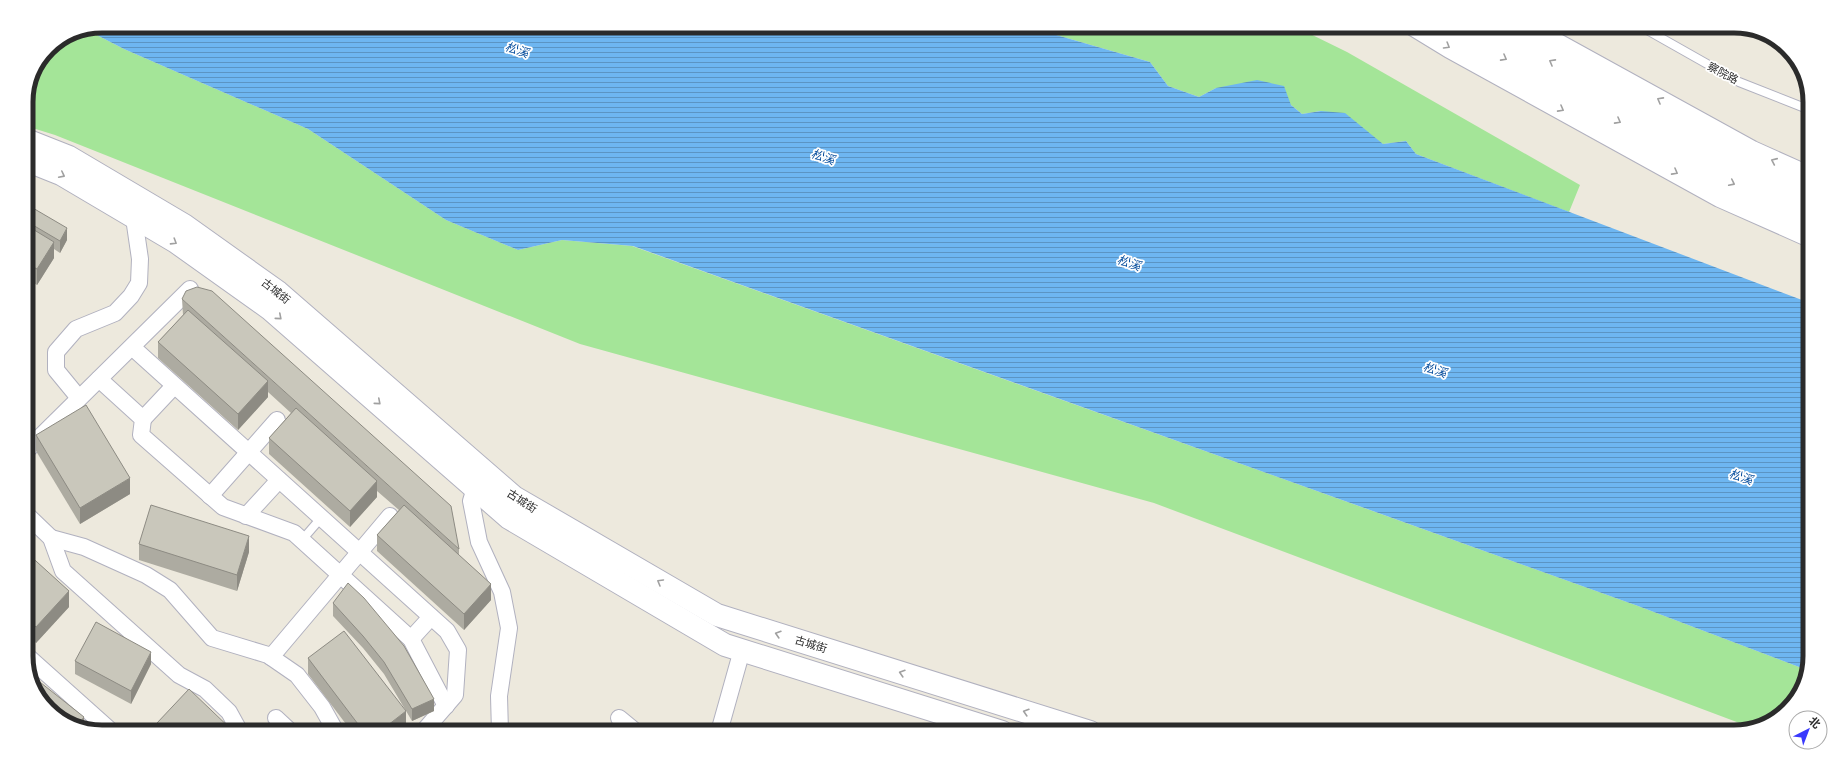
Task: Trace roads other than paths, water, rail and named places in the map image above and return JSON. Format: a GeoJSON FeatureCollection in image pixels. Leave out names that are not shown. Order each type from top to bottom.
{"type":"FeatureCollection","features":[{"type":"Feature","properties":{"kind":"main road"},"geometry":{"type":"LineString","coordinates":[[1458,33],[1729,182],[1803,216]]}},
{"type":"Feature","properties":{"kind":"main road"},"geometry":{"type":"LineString","coordinates":[[1501,33],[1740,165],[1803,194]]}},
{"type":"Feature","properties":{"kind":"main road","name":"古城街"},"geometry":{"type":"LineString","coordinates":[[33,143],[69,157],[184,225],[278,292],[514,497],[717,615],[1068,725]]}},
{"type":"Feature","properties":{"kind":"main road","name":"古城街"},"geometry":{"type":"LineString","coordinates":[[33,163],[61,174],[176,242],[270,309],[509,518],[725,645],[980,725]]}},
{"type":"Feature","properties":{"kind":"street"},"geometry":{"type":"LineString","coordinates":[[1425,33],[1456,52],[1720,197],[1803,234]]}},
{"type":"Feature","properties":{"kind":"street"},"geometry":{"type":"LineString","coordinates":[[1538,33],[1752,151],[1803,174]]}},
{"type":"Feature","properties":{"kind":"street"},"geometry":{"type":"LineString","coordinates":[[79,398],[56,370],[56,352],[76,329],[115,313],[131,296],[139,283],[140,258],[134,218]]}},
{"type":"Feature","properties":{"kind":"street"},"geometry":{"type":"LineString","coordinates":[[33,444],[190,289]]}},
{"type":"Feature","properties":{"kind":"street"},"geometry":{"type":"LineString","coordinates":[[132,347],[447,631],[458,650],[454,695],[429,725]]}},
{"type":"Feature","properties":{"kind":"street"},"geometry":{"type":"LineString","coordinates":[[99,379],[143,419]]}},
{"type":"Feature","properties":{"kind":"street"},"geometry":{"type":"LineString","coordinates":[[174,386],[143,419],[141,434],[223,508],[294,533],[302,540],[411,639],[446,706]]}},
{"type":"Feature","properties":{"kind":"street"},"geometry":{"type":"LineString","coordinates":[[210,496],[277,420]]}},
{"type":"Feature","properties":{"kind":"street"},"geometry":{"type":"LineString","coordinates":[[246,516],[279,480]]}},
{"type":"Feature","properties":{"kind":"street"},"geometry":{"type":"LineString","coordinates":[[475,488],[471,501],[479,542],[502,592],[509,628],[499,696],[500,725]]}},
{"type":"Feature","properties":{"kind":"street"},"geometry":{"type":"LineString","coordinates":[[271,657],[390,516]]}},
{"type":"Feature","properties":{"kind":"street"},"geometry":{"type":"LineString","coordinates":[[33,521],[51,538],[63,572],[179,675],[205,689],[229,712],[236,725]]}},
{"type":"Feature","properties":{"kind":"street"},"geometry":{"type":"LineString","coordinates":[[51,538],[84,547],[146,575],[170,590],[212,638],[271,657],[297,675],[322,707],[332,725]]}},
{"type":"Feature","properties":{"kind":"street"},"geometry":{"type":"LineString","coordinates":[[411,639],[431,617]]}},
{"type":"Feature","properties":{"kind":"street"},"geometry":{"type":"LineString","coordinates":[[721,725],[742,650]]}},
{"type":"Feature","properties":{"kind":"street"},"geometry":{"type":"LineString","coordinates":[[33,661],[104,725]]}},
{"type":"Feature","properties":{"kind":"street"},"geometry":{"type":"LineString","coordinates":[[276,718],[284,725]]}},
{"type":"Feature","properties":{"kind":"street"},"geometry":{"type":"LineString","coordinates":[[619,718],[628,725]]}},
{"type":"Feature","properties":{"kind":"lane","name":"察院路"},"geometry":{"type":"LineString","coordinates":[[1652,33],[1739,82],[1803,107]]}},
{"type":"Feature","properties":{"kind":"lane"},"geometry":{"type":"LineString","coordinates":[[302,540],[321,518]]}},
{"type":"Feature","properties":{"kind":"water","name":"松溪"},"geometry":{"type":"Polygon","coordinates":[[[1049,33],[1150,62],[1168,86],[1199,97],[1216,88],[1257,80],[1284,86],[1291,105],[1302,114],[1321,111],[1345,113],[1383,144],[1406,141],[1416,154],[1803,300],[1802,668],[1638,606],[633,246],[562,240],[518,250],[446,220],[308,129],[124,49],[94,34],[1049,33]]]}}]}
